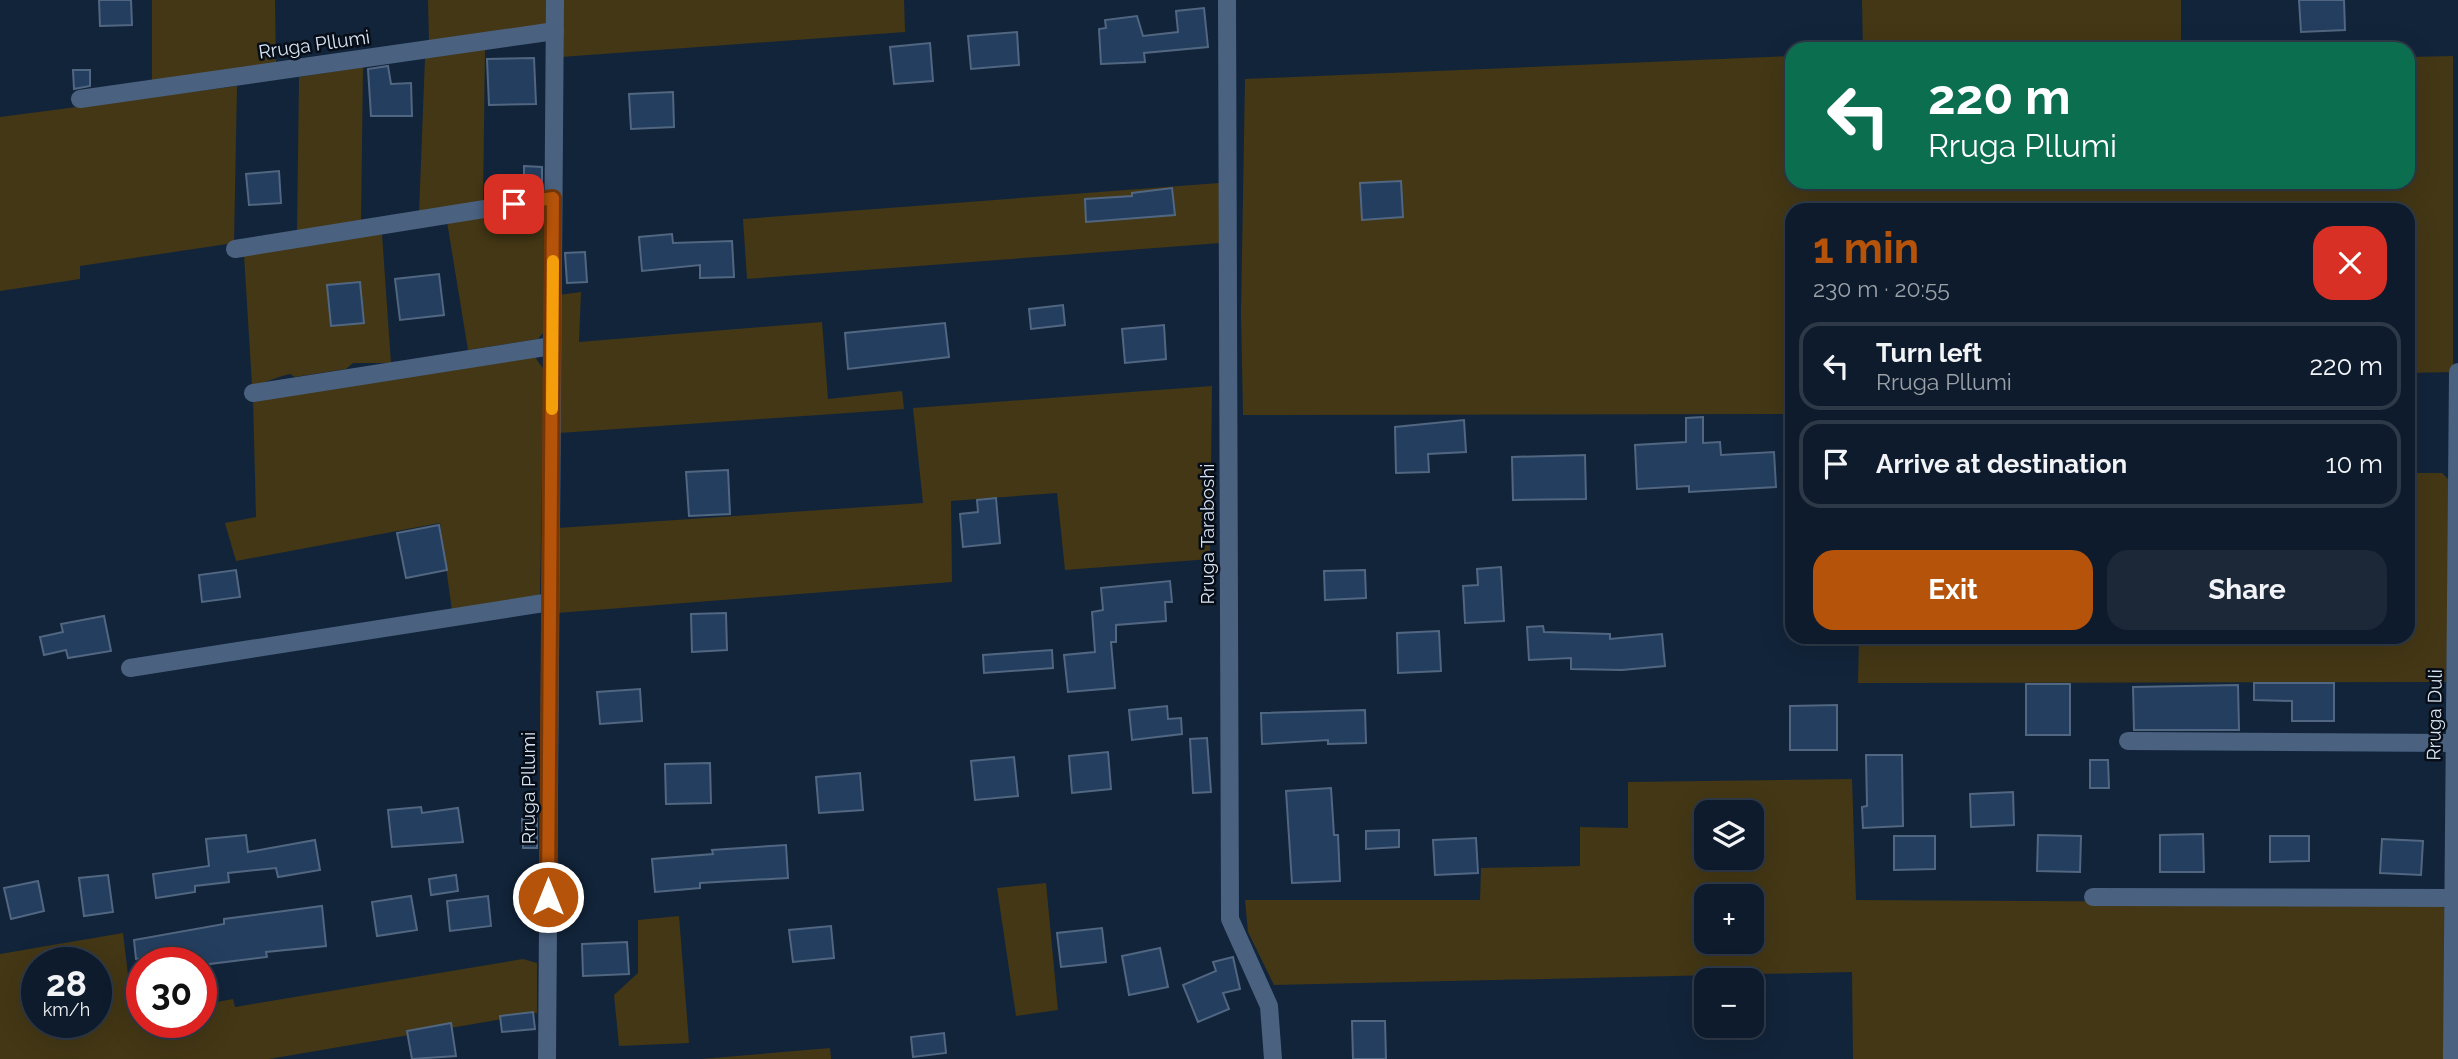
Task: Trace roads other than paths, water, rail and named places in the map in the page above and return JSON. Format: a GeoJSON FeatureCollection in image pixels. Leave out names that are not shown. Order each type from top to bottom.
{"type":"FeatureCollection","features":[{"type":"Feature","properties":{"kind":"street","name":"Rruga Pllumi"},"geometry":{"type":"LineString","coordinates":[[547,1059],[539,852],[550,602],[555,0]]}},
{"type":"Feature","properties":{"kind":"street","name":"Rruga Taraboshi"},"geometry":{"type":"LineString","coordinates":[[1227,0],[1230,919],[1269,1006],[1273,1059]]}},
{"type":"Feature","properties":{"kind":"street","name":"Rruga Pllumi"},"geometry":{"type":"LineString","coordinates":[[80,99],[555,31]]}},
{"type":"Feature","properties":{"kind":"street"},"geometry":{"type":"LineString","coordinates":[[235,249],[553,198]]}},
{"type":"Feature","properties":{"kind":"street"},"geometry":{"type":"LineString","coordinates":[[253,393],[552,346]]}},
{"type":"Feature","properties":{"kind":"street","name":"Rruga Duli"},"geometry":{"type":"LineString","coordinates":[[2452,1059],[2458,372]]}},
{"type":"Feature","properties":{"kind":"street"},"geometry":{"type":"LineString","coordinates":[[130,668],[550,602]]}},
{"type":"Feature","properties":{"kind":"street"},"geometry":{"type":"LineString","coordinates":[[2128,741],[2455,743]]}},
{"type":"Feature","properties":{"kind":"street"},"geometry":{"type":"LineString","coordinates":[[2093,897],[2453,898]]}}]}
